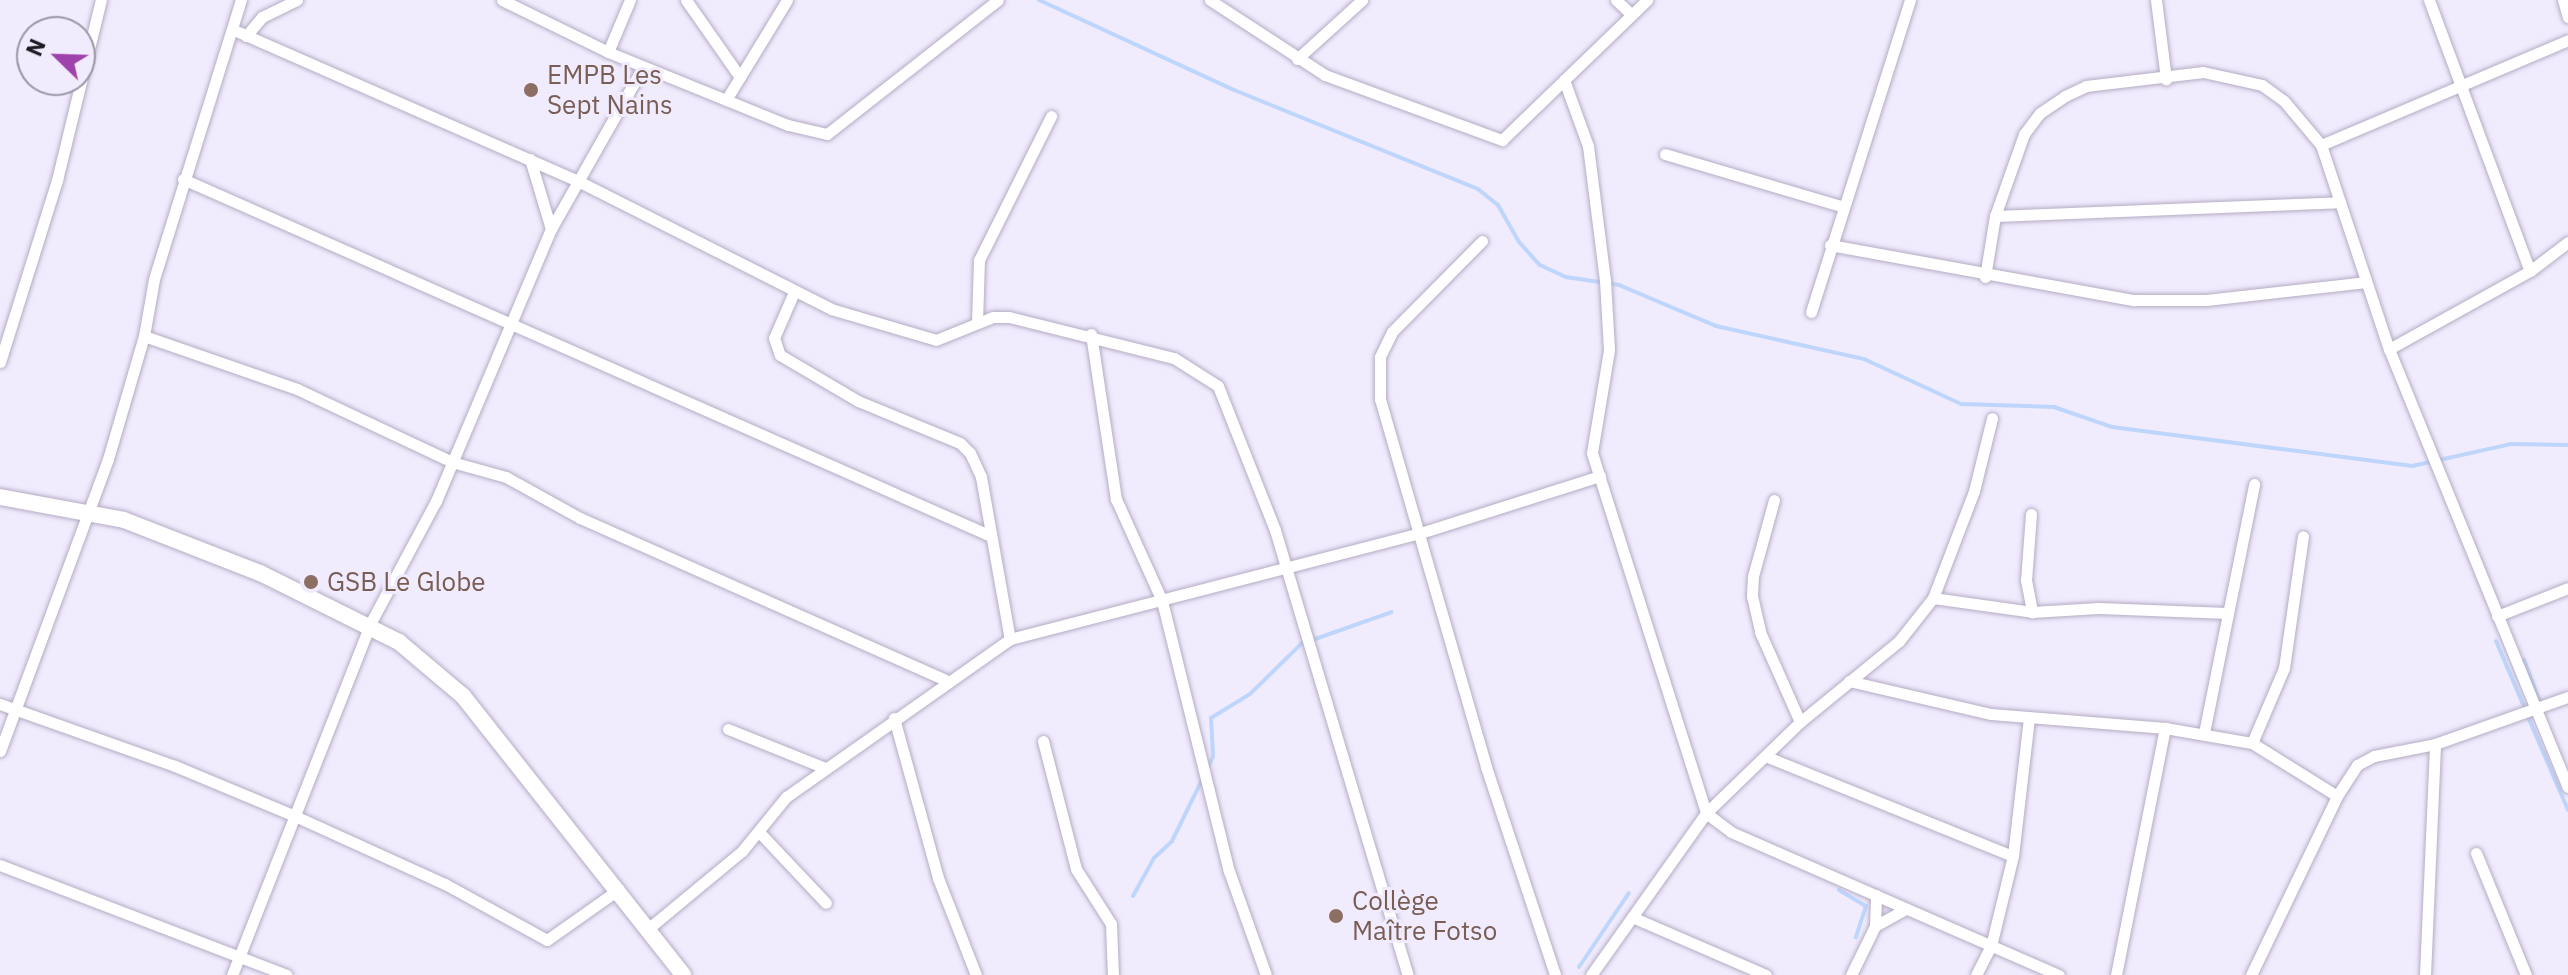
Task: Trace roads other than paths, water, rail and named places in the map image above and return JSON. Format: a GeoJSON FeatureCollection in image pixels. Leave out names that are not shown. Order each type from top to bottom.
{"type":"FeatureCollection","features":[{"type":"Feature","properties":{"kind":"main road"},"geometry":{"type":"LineString","coordinates":[[0,497],[88,513],[171,537],[370,624],[419,657],[463,696],[619,889],[683,975]]}},
{"type":"Feature","properties":{"kind":"street"},"geometry":{"type":"LineString","coordinates":[[0,362],[57,180],[101,0]]}},
{"type":"Feature","properties":{"kind":"street"},"geometry":{"type":"LineString","coordinates":[[0,751],[18,711],[88,513],[144,336],[183,179],[234,30],[241,0]]}},
{"type":"Feature","properties":{"kind":"street"},"geometry":{"type":"LineString","coordinates":[[246,36],[262,17],[297,0]]}},
{"type":"Feature","properties":{"kind":"street"},"geometry":{"type":"LineString","coordinates":[[502,0],[643,67],[788,125],[827,134],[998,0]]}},
{"type":"Feature","properties":{"kind":"street"},"geometry":{"type":"LineString","coordinates":[[608,52],[630,0]]}},
{"type":"Feature","properties":{"kind":"street"},"geometry":{"type":"LineString","coordinates":[[686,0],[740,77]]}},
{"type":"Feature","properties":{"kind":"street"},"geometry":{"type":"LineString","coordinates":[[726,100],[787,0]]}},
{"type":"Feature","properties":{"kind":"street"},"geometry":{"type":"LineString","coordinates":[[1297,59],[1362,0]]}},
{"type":"Feature","properties":{"kind":"street"},"geometry":{"type":"LineString","coordinates":[[1616,0],[1630,13]]}},
{"type":"Feature","properties":{"kind":"street"},"geometry":{"type":"LineString","coordinates":[[1218,2],[1297,59],[1325,75],[1502,140],[1630,13],[1647,0]]}},
{"type":"Feature","properties":{"kind":"street"},"geometry":{"type":"LineString","coordinates":[[1811,312],[1841,206],[1910,0]]}},
{"type":"Feature","properties":{"kind":"street"},"geometry":{"type":"LineString","coordinates":[[2156,0],[2166,79]]}},
{"type":"Feature","properties":{"kind":"street"},"geometry":{"type":"LineString","coordinates":[[2429,0],[2530,271]]}},
{"type":"Feature","properties":{"kind":"street"},"geometry":{"type":"LineString","coordinates":[[2563,0],[2568,17]]}},
{"type":"Feature","properties":{"kind":"street"},"geometry":{"type":"LineString","coordinates":[[234,30],[578,181],[794,292],[916,338],[936,340],[977,323],[1009,317],[1091,334],[1174,358],[1218,386],[1236,421],[1328,693],[1408,975]]}},
{"type":"Feature","properties":{"kind":"street"},"geometry":{"type":"LineString","coordinates":[[2321,145],[2461,82],[2568,40]]}},
{"type":"Feature","properties":{"kind":"street"},"geometry":{"type":"LineString","coordinates":[[232,975],[370,624],[421,534],[551,229],[643,67]]}},
{"type":"Feature","properties":{"kind":"street"},"geometry":{"type":"LineString","coordinates":[[1985,277],[1995,216],[2024,134],[2040,113],[2086,86],[2166,79],[2203,72],[2262,85],[2284,101],[2321,145],[2389,349],[2568,787]]}},
{"type":"Feature","properties":{"kind":"street"},"geometry":{"type":"LineString","coordinates":[[1564,80],[1588,146],[1603,250],[1609,350],[1591,441],[1706,813],[1731,832],[2059,975]]}},
{"type":"Feature","properties":{"kind":"street"},"geometry":{"type":"LineString","coordinates":[[977,323],[979,260],[1051,116]]}},
{"type":"Feature","properties":{"kind":"street"},"geometry":{"type":"LineString","coordinates":[[1665,154],[1841,206]]}},
{"type":"Feature","properties":{"kind":"street"},"geometry":{"type":"LineString","coordinates":[[530,159],[551,229]]}},
{"type":"Feature","properties":{"kind":"street"},"geometry":{"type":"LineString","coordinates":[[183,179],[512,321],[847,477],[991,536]]}},
{"type":"Feature","properties":{"kind":"street"},"geometry":{"type":"LineString","coordinates":[[1995,216],[2340,202]]}},
{"type":"Feature","properties":{"kind":"street"},"geometry":{"type":"LineString","coordinates":[[1482,241],[1392,332],[1380,357],[1380,399],[1414,505],[1417,534],[1522,885],[1555,975]]}},
{"type":"Feature","properties":{"kind":"street"},"geometry":{"type":"LineString","coordinates":[[2389,349],[2530,271],[2568,242]]}},
{"type":"Feature","properties":{"kind":"street"},"geometry":{"type":"LineString","coordinates":[[1830,245],[1985,277],[2134,300],[2253,296],[2366,282]]}},
{"type":"Feature","properties":{"kind":"street"},"geometry":{"type":"LineString","coordinates":[[794,292],[774,338],[780,355],[858,401],[960,443],[981,477],[1010,639]]}},
{"type":"Feature","properties":{"kind":"street"},"geometry":{"type":"LineString","coordinates":[[1091,334],[1116,499],[1162,601],[1229,871],[1266,975]]}},
{"type":"Feature","properties":{"kind":"street"},"geometry":{"type":"LineString","coordinates":[[144,336],[297,389],[452,462],[506,477],[580,518],[945,680]]}},
{"type":"Feature","properties":{"kind":"street"},"geometry":{"type":"LineString","coordinates":[[1591,975],[1706,813],[1800,722],[1899,641],[1933,598],[1974,491],[1992,418]]}},
{"type":"Feature","properties":{"kind":"street"},"geometry":{"type":"LineString","coordinates":[[649,928],[760,833],[786,797],[945,680],[1010,639],[1417,534],[1600,476]]}},
{"type":"Feature","properties":{"kind":"street"},"geometry":{"type":"LineString","coordinates":[[2204,733],[2254,484]]}},
{"type":"Feature","properties":{"kind":"street"},"geometry":{"type":"LineString","coordinates":[[1774,500],[1753,576],[1752,596],[1760,632],[1800,722]]}},
{"type":"Feature","properties":{"kind":"street"},"geometry":{"type":"LineString","coordinates":[[2031,514],[2026,580],[2032,612]]}},
{"type":"Feature","properties":{"kind":"street"},"geometry":{"type":"LineString","coordinates":[[2252,743],[2284,668],[2303,536]]}},
{"type":"Feature","properties":{"kind":"street"},"geometry":{"type":"LineString","coordinates":[[2497,616],[2568,588]]}},
{"type":"Feature","properties":{"kind":"street"},"geometry":{"type":"LineString","coordinates":[[1933,598],[2032,612],[2098,608],[2228,613]]}},
{"type":"Feature","properties":{"kind":"street"},"geometry":{"type":"LineString","coordinates":[[1849,681],[1938,705],[2029,718],[2165,728],[2252,743],[2337,796]]}},
{"type":"Feature","properties":{"kind":"street"},"geometry":{"type":"LineString","coordinates":[[2251,975],[2337,796],[2364,760],[2435,744],[2568,697]]}},
{"type":"Feature","properties":{"kind":"street"},"geometry":{"type":"LineString","coordinates":[[0,704],[175,766],[295,816],[445,884],[547,940],[619,889]]}},
{"type":"Feature","properties":{"kind":"street"},"geometry":{"type":"LineString","coordinates":[[894,718],[938,878],[976,975]]}},
{"type":"Feature","properties":{"kind":"street"},"geometry":{"type":"LineString","coordinates":[[1976,975],[1991,946],[2013,856],[2029,718]]}},
{"type":"Feature","properties":{"kind":"street"},"geometry":{"type":"LineString","coordinates":[[2116,975],[2165,728]]}},
{"type":"Feature","properties":{"kind":"street"},"geometry":{"type":"LineString","coordinates":[[728,729],[825,768]]}},
{"type":"Feature","properties":{"kind":"street"},"geometry":{"type":"LineString","coordinates":[[1043,741],[1076,869],[1111,924],[1113,975]]}},
{"type":"Feature","properties":{"kind":"street"},"geometry":{"type":"LineString","coordinates":[[2425,975],[2435,744]]}},
{"type":"Feature","properties":{"kind":"street"},"geometry":{"type":"LineString","coordinates":[[1765,756],[2013,856]]}},
{"type":"Feature","properties":{"kind":"street"},"geometry":{"type":"LineString","coordinates":[[760,833],[826,903]]}},
{"type":"Feature","properties":{"kind":"street"},"geometry":{"type":"LineString","coordinates":[[2476,853],[2526,975]]}},
{"type":"Feature","properties":{"kind":"street"},"geometry":{"type":"LineString","coordinates":[[0,865],[239,954],[287,975]]}},
{"type":"Feature","properties":{"kind":"street"},"geometry":{"type":"LineString","coordinates":[[1851,975],[1875,926],[1876,895]]}},
{"type":"Feature","properties":{"kind":"street"},"geometry":{"type":"LineString","coordinates":[[1875,926],[1906,909]]}},
{"type":"Feature","properties":{"kind":"street"},"geometry":{"type":"LineString","coordinates":[[1632,917],[1766,975]]}},
{"type":"Feature","properties":{"kind":"street"},"geometry":{"type":"LineString","coordinates":[[1728,975],[1737,963]]}},
{"type":"Feature","properties":{"kind":"waterway"},"geometry":{"type":"LineString","coordinates":[[1039,0],[1234,90],[1478,189],[1498,205],[1519,242],[1540,265],[1566,277],[1619,285],[1716,326],[1864,359],[1961,404],[2054,407],[2112,427],[2412,466],[2511,444],[2568,445]]}},
{"type":"Feature","properties":{"kind":"waterway"},"geometry":{"type":"LineString","coordinates":[[1206,772],[1213,756],[1211,718],[1250,694],[1301,644],[1392,612]]}},
{"type":"Feature","properties":{"kind":"waterway"},"geometry":{"type":"LineString","coordinates":[[2496,641],[2525,709]]}},
{"type":"Feature","properties":{"kind":"waterway"},"geometry":{"type":"LineString","coordinates":[[2524,660],[2541,705]]}},
{"type":"Feature","properties":{"kind":"waterway"},"geometry":{"type":"LineString","coordinates":[[2528,717],[2568,810]]}},
{"type":"Feature","properties":{"kind":"waterway"},"geometry":{"type":"LineString","coordinates":[[1133,896],[1154,858],[1172,841],[1202,780]]}},
{"type":"Feature","properties":{"kind":"waterway"},"geometry":{"type":"LineString","coordinates":[[1839,890],[1866,906],[1856,937]]}},
{"type":"Feature","properties":{"kind":"waterway"},"geometry":{"type":"LineString","coordinates":[[1579,967],[1629,893]]}},
{"type":"Feature","properties":{"kind":"place","name":"EMPB Les Sept Nains"},"geometry":{"type":"Point","coordinates":[531,90]}},
{"type":"Feature","properties":{"kind":"place","name":"GSB Le Globe"},"geometry":{"type":"Point","coordinates":[311,582]}},
{"type":"Feature","properties":{"kind":"place","name":"Collège Maître Fotso"},"geometry":{"type":"Point","coordinates":[1336,916]}}]}
